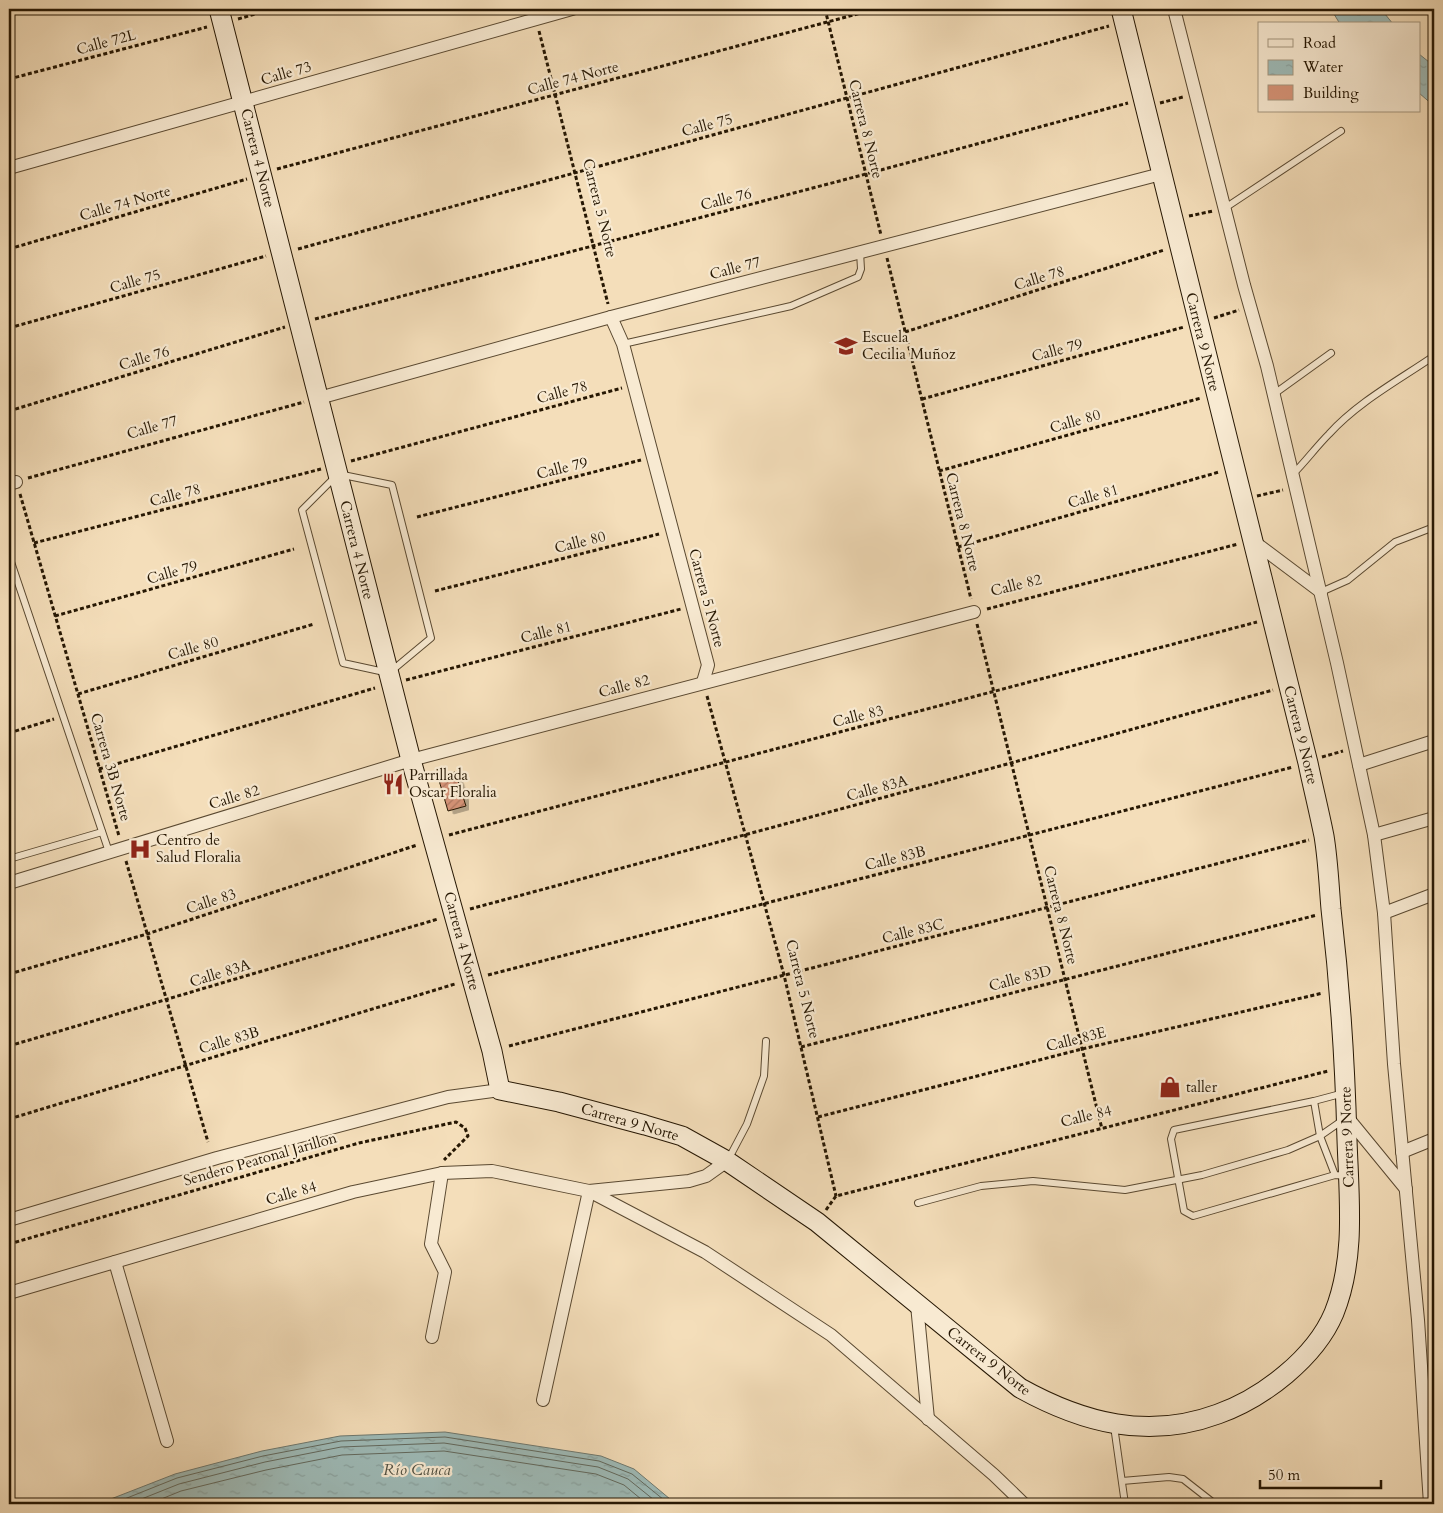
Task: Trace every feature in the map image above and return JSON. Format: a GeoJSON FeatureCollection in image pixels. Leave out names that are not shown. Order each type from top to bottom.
{"type":"FeatureCollection","features":[{"type":"Feature","properties":{"kind":"street","name":"Carrera 4 Norte"},"geometry":{"type":"LineString","coordinates":[[219,9],[243,102],[312,400],[337,468],[398,676],[411,760],[492,1050],[500,1090]]}},
{"type":"Feature","properties":{"kind":"street","name":"Calle 73"},"geometry":{"type":"LineString","coordinates":[[9,168],[572,9]]}},
{"type":"Feature","properties":{"kind":"street"},"geometry":{"type":"LineString","coordinates":[[1174,9],[1274,394],[1321,592],[1374,835],[1384,913],[1394,1064],[1418,1320],[1430,1504]]}},
{"type":"Feature","properties":{"kind":"street","name":"Carrera 9 Norte"},"geometry":{"type":"LineString","coordinates":[[500,1090],[559,1102],[682,1136],[727,1161],[817,1222],[1020,1388],[1054,1407],[1113,1425],[1177,1425],[1238,1407],[1266,1392],[1294,1368],[1333,1316],[1343,1285],[1350,1235],[1342,1176],[1347,1118],[1341,989],[1324,837],[1308,762],[1122,15]]}},
{"type":"Feature","properties":{"kind":"street","name":"Calle 77"},"geometry":{"type":"LineString","coordinates":[[312,400],[612,317],[1161,174]]}},
{"type":"Feature","properties":{"kind":"street","name":"Carrera 5 Norte"},"geometry":{"type":"LineString","coordinates":[[612,317],[623,344],[654,456],[691,606],[708,665],[703,682]]}},
{"type":"Feature","properties":{"kind":"street"},"geometry":{"type":"LineString","coordinates":[[1253,540],[1321,592]]}},
{"type":"Feature","properties":{"kind":"street","name":"Calle 82"},"geometry":{"type":"LineString","coordinates":[[9,883],[411,760],[974,612]]}},
{"type":"Feature","properties":{"kind":"street"},"geometry":{"type":"LineString","coordinates":[[1359,765],[1434,741]]}},
{"type":"Feature","properties":{"kind":"street"},"geometry":{"type":"LineString","coordinates":[[1374,835],[1434,818]]}},
{"type":"Feature","properties":{"kind":"street"},"geometry":{"type":"LineString","coordinates":[[1384,913],[1434,894]]}},
{"type":"Feature","properties":{"kind":"street"},"geometry":{"type":"LineString","coordinates":[[9,1220],[265,1146],[448,1097],[500,1090]]}},
{"type":"Feature","properties":{"kind":"street"},"geometry":{"type":"LineString","coordinates":[[1347,1118],[1406,1189]]}},
{"type":"Feature","properties":{"kind":"street"},"geometry":{"type":"LineString","coordinates":[[1402,1152],[1434,1139]]}},
{"type":"Feature","properties":{"kind":"street"},"geometry":{"type":"LineString","coordinates":[[589,1191],[689,1181],[706,1176],[727,1161]]}},
{"type":"Feature","properties":{"kind":"street","name":"Calle 84"},"geometry":{"type":"LineString","coordinates":[[9,1293],[353,1192],[442,1173],[492,1171],[589,1191]]}},
{"type":"Feature","properties":{"kind":"street"},"geometry":{"type":"LineString","coordinates":[[432,1337],[445,1272],[431,1244],[442,1173]]}},
{"type":"Feature","properties":{"kind":"street"},"geometry":{"type":"LineString","coordinates":[[543,1400],[589,1191]]}},
{"type":"Feature","properties":{"kind":"street"},"geometry":{"type":"LineString","coordinates":[[589,1191],[705,1252],[831,1335],[1024,1504]]}},
{"type":"Feature","properties":{"kind":"street"},"geometry":{"type":"LineString","coordinates":[[115,1262],[168,1441]]}},
{"type":"Feature","properties":{"kind":"street"},"geometry":{"type":"LineString","coordinates":[[917,1305],[928,1418]]}},
{"type":"Feature","properties":{"kind":"lane"},"geometry":{"type":"LineString","coordinates":[[1226,208],[1341,131]]}},
{"type":"Feature","properties":{"kind":"lane"},"geometry":{"type":"LineString","coordinates":[[623,344],[791,306],[858,277],[861,269],[860,252]]}},
{"type":"Feature","properties":{"kind":"lane"},"geometry":{"type":"LineString","coordinates":[[1274,394],[1331,353]]}},
{"type":"Feature","properties":{"kind":"lane"},"geometry":{"type":"LineString","coordinates":[[1294,480],[1329,433],[1372,398],[1434,356]]}},
{"type":"Feature","properties":{"kind":"lane"},"geometry":{"type":"LineString","coordinates":[[337,468],[392,485],[431,638],[398,676],[343,663],[302,510],[337,468]]}},
{"type":"Feature","properties":{"kind":"lane"},"geometry":{"type":"LineString","coordinates":[[1321,592],[1348,580],[1395,542],[1434,527]]}},
{"type":"Feature","properties":{"kind":"lane"},"geometry":{"type":"LineString","coordinates":[[9,556],[61,717],[109,852]]}},
{"type":"Feature","properties":{"kind":"lane"},"geometry":{"type":"LineString","coordinates":[[9,859],[102,832]]}},
{"type":"Feature","properties":{"kind":"lane"},"geometry":{"type":"LineString","coordinates":[[727,1161],[747,1124],[764,1076],[766,1041]]}},
{"type":"Feature","properties":{"kind":"lane"},"geometry":{"type":"LineString","coordinates":[[1314,1101],[1320,1136],[1342,1176],[1193,1216],[1184,1212],[1171,1139],[1174,1130],[1346,1093]]}},
{"type":"Feature","properties":{"kind":"lane"},"geometry":{"type":"LineString","coordinates":[[918,1203],[981,1186],[1033,1181],[1125,1190],[1202,1176],[1288,1150],[1320,1136],[1347,1118]]}},
{"type":"Feature","properties":{"kind":"lane"},"geometry":{"type":"LineString","coordinates":[[1113,1425],[1125,1504]]}},
{"type":"Feature","properties":{"kind":"lane"},"geometry":{"type":"LineString","coordinates":[[1122,1481],[1169,1477],[1183,1479],[1216,1504]]}},
{"type":"Feature","properties":{"kind":"path"},"geometry":{"type":"LineString","coordinates":[[238,19],[273,9]]}},
{"type":"Feature","properties":{"kind":"path","name":"Carrera 8 Norte"},"geometry":{"type":"LineString","coordinates":[[825,9],[1102,1129]]}},
{"type":"Feature","properties":{"kind":"path","name":"Calle 74 Norte"},"geometry":{"type":"LineString","coordinates":[[277,169],[876,9]]}},
{"type":"Feature","properties":{"kind":"path","name":"Calle 75"},"geometry":{"type":"LineString","coordinates":[[297,249],[847,98],[1122,15]]}},
{"type":"Feature","properties":{"kind":"path","name":"Carrera 5 Norte"},"geometry":{"type":"LineString","coordinates":[[536,19],[612,317]]}},
{"type":"Feature","properties":{"kind":"path","name":"Calle 72L"},"geometry":{"type":"LineString","coordinates":[[9,79],[208,27]]}},
{"type":"Feature","properties":{"kind":"path","name":"Calle 76"},"geometry":{"type":"LineString","coordinates":[[315,319],[593,244],[1144,102],[1196,94]]}},
{"type":"Feature","properties":{"kind":"path","name":"Calle 74 Norte"},"geometry":{"type":"LineString","coordinates":[[9,249],[247,179]]}},
{"type":"Feature","properties":{"kind":"path"},"geometry":{"type":"LineString","coordinates":[[1173,220],[1226,208]]}},
{"type":"Feature","properties":{"kind":"path","name":"Calle 78"},"geometry":{"type":"LineString","coordinates":[[905,332],[1179,246]]}},
{"type":"Feature","properties":{"kind":"path","name":"Calle 75"},"geometry":{"type":"LineString","coordinates":[[9,328],[267,256]]}},
{"type":"Feature","properties":{"kind":"path","name":"Calle 79"},"geometry":{"type":"LineString","coordinates":[[922,399],[1198,323],[1250,306]]}},
{"type":"Feature","properties":{"kind":"path","name":"Calle 76"},"geometry":{"type":"LineString","coordinates":[[9,411],[285,326]]}},
{"type":"Feature","properties":{"kind":"path","name":"Calle 78"},"geometry":{"type":"LineString","coordinates":[[34,543],[337,468],[634,384]]}},
{"type":"Feature","properties":{"kind":"path","name":"Calle 80"},"geometry":{"type":"LineString","coordinates":[[939,471],[1216,394]]}},
{"type":"Feature","properties":{"kind":"path","name":"Calle 77"},"geometry":{"type":"LineString","coordinates":[[12,483],[312,400]]}},
{"type":"Feature","properties":{"kind":"path","name":"Calle 79"},"geometry":{"type":"LineString","coordinates":[[417,517],[654,456]]}},
{"type":"Feature","properties":{"kind":"path","name":"Carrera 3B Norte"},"geometry":{"type":"LineString","coordinates":[[9,457],[12,483],[34,543],[208,1142]]}},
{"type":"Feature","properties":{"kind":"path","name":"Calle 81"},"geometry":{"type":"LineString","coordinates":[[958,547],[1234,467]]}},
{"type":"Feature","properties":{"kind":"path"},"geometry":{"type":"LineString","coordinates":[[1242,499],[1294,480]]}},
{"type":"Feature","properties":{"kind":"path","name":"Calle 80"},"geometry":{"type":"LineString","coordinates":[[435,591],[672,531]]}},
{"type":"Feature","properties":{"kind":"path","name":"Calle 82"},"geometry":{"type":"LineString","coordinates":[[974,612],[1253,540]]}},
{"type":"Feature","properties":{"kind":"path","name":"Calle 79"},"geometry":{"type":"LineString","coordinates":[[55,616],[294,550]]}},
{"type":"Feature","properties":{"kind":"path","name":"Calle 81"},"geometry":{"type":"LineString","coordinates":[[398,676],[691,606]]}},
{"type":"Feature","properties":{"kind":"path","name":"Calle 83"},"geometry":{"type":"LineString","coordinates":[[450,835],[1272,618]]}},
{"type":"Feature","properties":{"kind":"path","name":"Calle 80"},"geometry":{"type":"LineString","coordinates":[[78,694],[314,624]]}},
{"type":"Feature","properties":{"kind":"path","name":"Carrera 5 Norte"},"geometry":{"type":"LineString","coordinates":[[703,682],[784,975],[836,1196]]}},
{"type":"Feature","properties":{"kind":"path","name":"Calle 83A"},"geometry":{"type":"LineString","coordinates":[[470,909],[1011,763],[1288,685]]}},
{"type":"Feature","properties":{"kind":"path"},"geometry":{"type":"LineString","coordinates":[[99,769],[376,688]]}},
{"type":"Feature","properties":{"kind":"path"},"geometry":{"type":"LineString","coordinates":[[9,733],[82,710]]}},
{"type":"Feature","properties":{"kind":"path","name":"Calle 83B"},"geometry":{"type":"LineString","coordinates":[[488,974],[764,904],[1356,748]]}},
{"type":"Feature","properties":{"kind":"path","name":"Calle 83C"},"geometry":{"type":"LineString","coordinates":[[508,1046],[1324,837]]}},
{"type":"Feature","properties":{"kind":"path","name":"Calle 83"},"geometry":{"type":"LineString","coordinates":[[9,974],[147,934],[418,845]]}},
{"type":"Feature","properties":{"kind":"path","name":"Calle 83D"},"geometry":{"type":"LineString","coordinates":[[801,1047],[1064,978],[1332,911]]}},
{"type":"Feature","properties":{"kind":"path","name":"Calle 83A"},"geometry":{"type":"LineString","coordinates":[[9,1046],[167,1001],[438,918]]}},
{"type":"Feature","properties":{"kind":"path","name":"Calle 83B"},"geometry":{"type":"LineString","coordinates":[[9,1119],[455,984]]}},
{"type":"Feature","properties":{"kind":"path","name":"Calle 83E"},"geometry":{"type":"LineString","coordinates":[[818,1117],[1082,1049],[1341,989]]}},
{"type":"Feature","properties":{"kind":"path","name":"Calle 84"},"geometry":{"type":"LineString","coordinates":[[836,1196],[1345,1067]]}},
{"type":"Feature","properties":{"kind":"path","name":"Sendero Peatonal Jarillon"},"geometry":{"type":"LineString","coordinates":[[9,1244],[358,1143],[456,1122],[466,1128],[468,1136],[445,1158],[442,1173]]}},
{"type":"Feature","properties":{"kind":"water"},"geometry":{"type":"Polygon","coordinates":[[[1331,9],[1381,9],[1391,22],[1339,22],[1331,9]]]}},
{"type":"Feature","properties":{"kind":"water"},"geometry":{"type":"Polygon","coordinates":[[[1420,55],[1434,66],[1434,106],[1420,94],[1420,55]]]}},
{"type":"Feature","properties":{"kind":"water","name":"Río Cauca"},"geometry":{"type":"Polygon","coordinates":[[[445,1432],[601,1456],[634,1469],[676,1504],[98,1504],[175,1474],[262,1451],[340,1436],[445,1432]]]}},
{"type":"Feature","properties":{"kind":"building"},"geometry":{"type":"Polygon","coordinates":[[[455,772],[466,806],[448,811],[438,777],[455,772]]]}},
{"type":"Feature","properties":{"kind":"place","name":"Escuela Cecilia Muñoz"},"geometry":{"type":"Point","coordinates":[846,346]}},
{"type":"Feature","properties":{"kind":"place","name":"Parrillada Oscar Floralia"},"geometry":{"type":"Point","coordinates":[393,784]}},
{"type":"Feature","properties":{"kind":"place","name":"Centro de Salud Floralia"},"geometry":{"type":"Point","coordinates":[140,849]}},
{"type":"Feature","properties":{"kind":"place","name":"taller"},"geometry":{"type":"Point","coordinates":[1170,1087]}}]}
